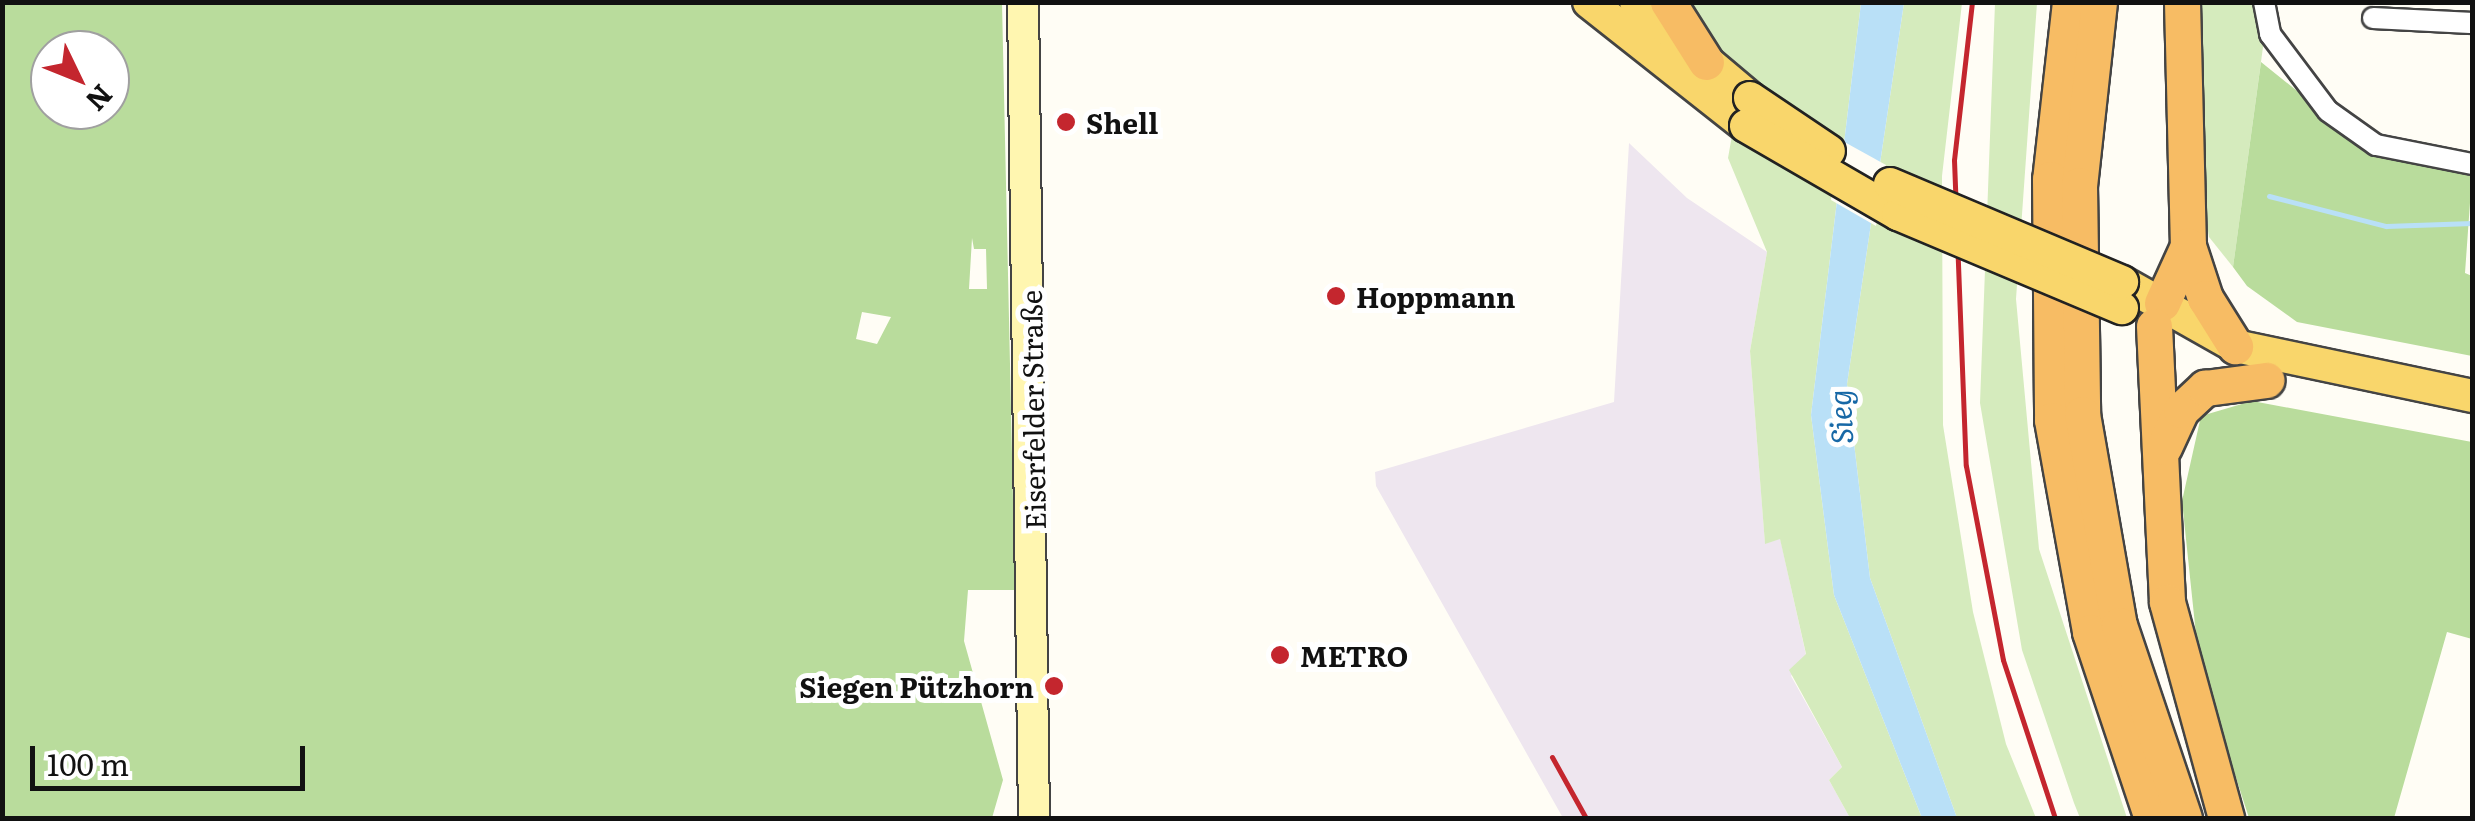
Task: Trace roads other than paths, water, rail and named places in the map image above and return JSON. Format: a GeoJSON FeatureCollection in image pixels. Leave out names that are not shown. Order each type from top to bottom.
{"type":"FeatureCollection","features":[{"type":"Feature","properties":{"kind":"highway"},"geometry":{"type":"LineString","coordinates":[[1668,2],[1706,62]]}},
{"type":"Feature","properties":{"kind":"highway"},"geometry":{"type":"LineString","coordinates":[[2099,2],[2079,185],[2082,414],[2118,625],[2184,818]]}},
{"type":"Feature","properties":{"kind":"highway"},"geometry":{"type":"LineString","coordinates":[[2182,2],[2188,246],[2205,298],[2235,346]]}},
{"type":"Feature","properties":{"kind":"highway"},"geometry":{"type":"LineString","coordinates":[[2067,8],[2050,180],[2052,420],[2090,632],[2152,818]]}},
{"type":"Feature","properties":{"kind":"highway"},"geometry":{"type":"LineString","coordinates":[[2188,246],[2158,315],[2174,647],[2226,818]]}},
{"type":"Feature","properties":{"kind":"highway"},"geometry":{"type":"LineString","coordinates":[[2162,453],[2181,410],[2205,388],[2266,380]]}},
{"type":"Feature","properties":{"kind":"main road","name":"Eiserfelder Straße"},"geometry":{"type":"LineString","coordinates":[[1023,2],[1034,818]]}},
{"type":"Feature","properties":{"kind":"main road"},"geometry":{"type":"LineString","coordinates":[[1590,2],[1898,214],[2122,295],[2266,380],[2472,416]]}},
{"type":"Feature","properties":{"kind":"main road"},"geometry":{"type":"LineString","coordinates":[[1636,2],[1706,62],[1748,112]]}},
{"type":"Feature","properties":{"kind":"main road"},"geometry":{"type":"LineString","coordinates":[[2158,315],[2235,346],[2472,396]]}},
{"type":"Feature","properties":{"kind":"street"},"geometry":{"type":"LineString","coordinates":[[2264,2],[2270,34],[2328,112],[2376,145],[2472,164]]}},
{"type":"Feature","properties":{"kind":"street"},"geometry":{"type":"LineString","coordinates":[[2373,18],[2472,23]]}},
{"type":"Feature","properties":{"kind":"water","name":"Sieg"},"geometry":{"type":"Polygon","coordinates":[[[1861,3],[1904,3],[1847,384],[1870,578],[1957,818],[1922,818],[1834,595],[1811,415],[1861,3]]]}},
{"type":"Feature","properties":{"kind":"waterway"},"geometry":{"type":"LineString","coordinates":[[2269,196],[2386,226],[2472,223]]}},
{"type":"Feature","properties":{"kind":"railway"},"geometry":{"type":"LineString","coordinates":[[1972,2],[1954,160],[1966,466],[2003,660],[2055,818]]}},
{"type":"Feature","properties":{"kind":"railway"},"geometry":{"type":"LineString","coordinates":[[1552,757],[1586,818]]}},
{"type":"Feature","properties":{"kind":"place","name":"Shell"},"geometry":{"type":"Point","coordinates":[1066,122]}},
{"type":"Feature","properties":{"kind":"place","name":"Hoppmann"},"geometry":{"type":"Point","coordinates":[1336,296]}},
{"type":"Feature","properties":{"kind":"place","name":"METRO"},"geometry":{"type":"Point","coordinates":[1280,655]}},
{"type":"Feature","properties":{"kind":"place","name":"Siegen Pützhorn"},"geometry":{"type":"Point","coordinates":[1054,686]}}]}
